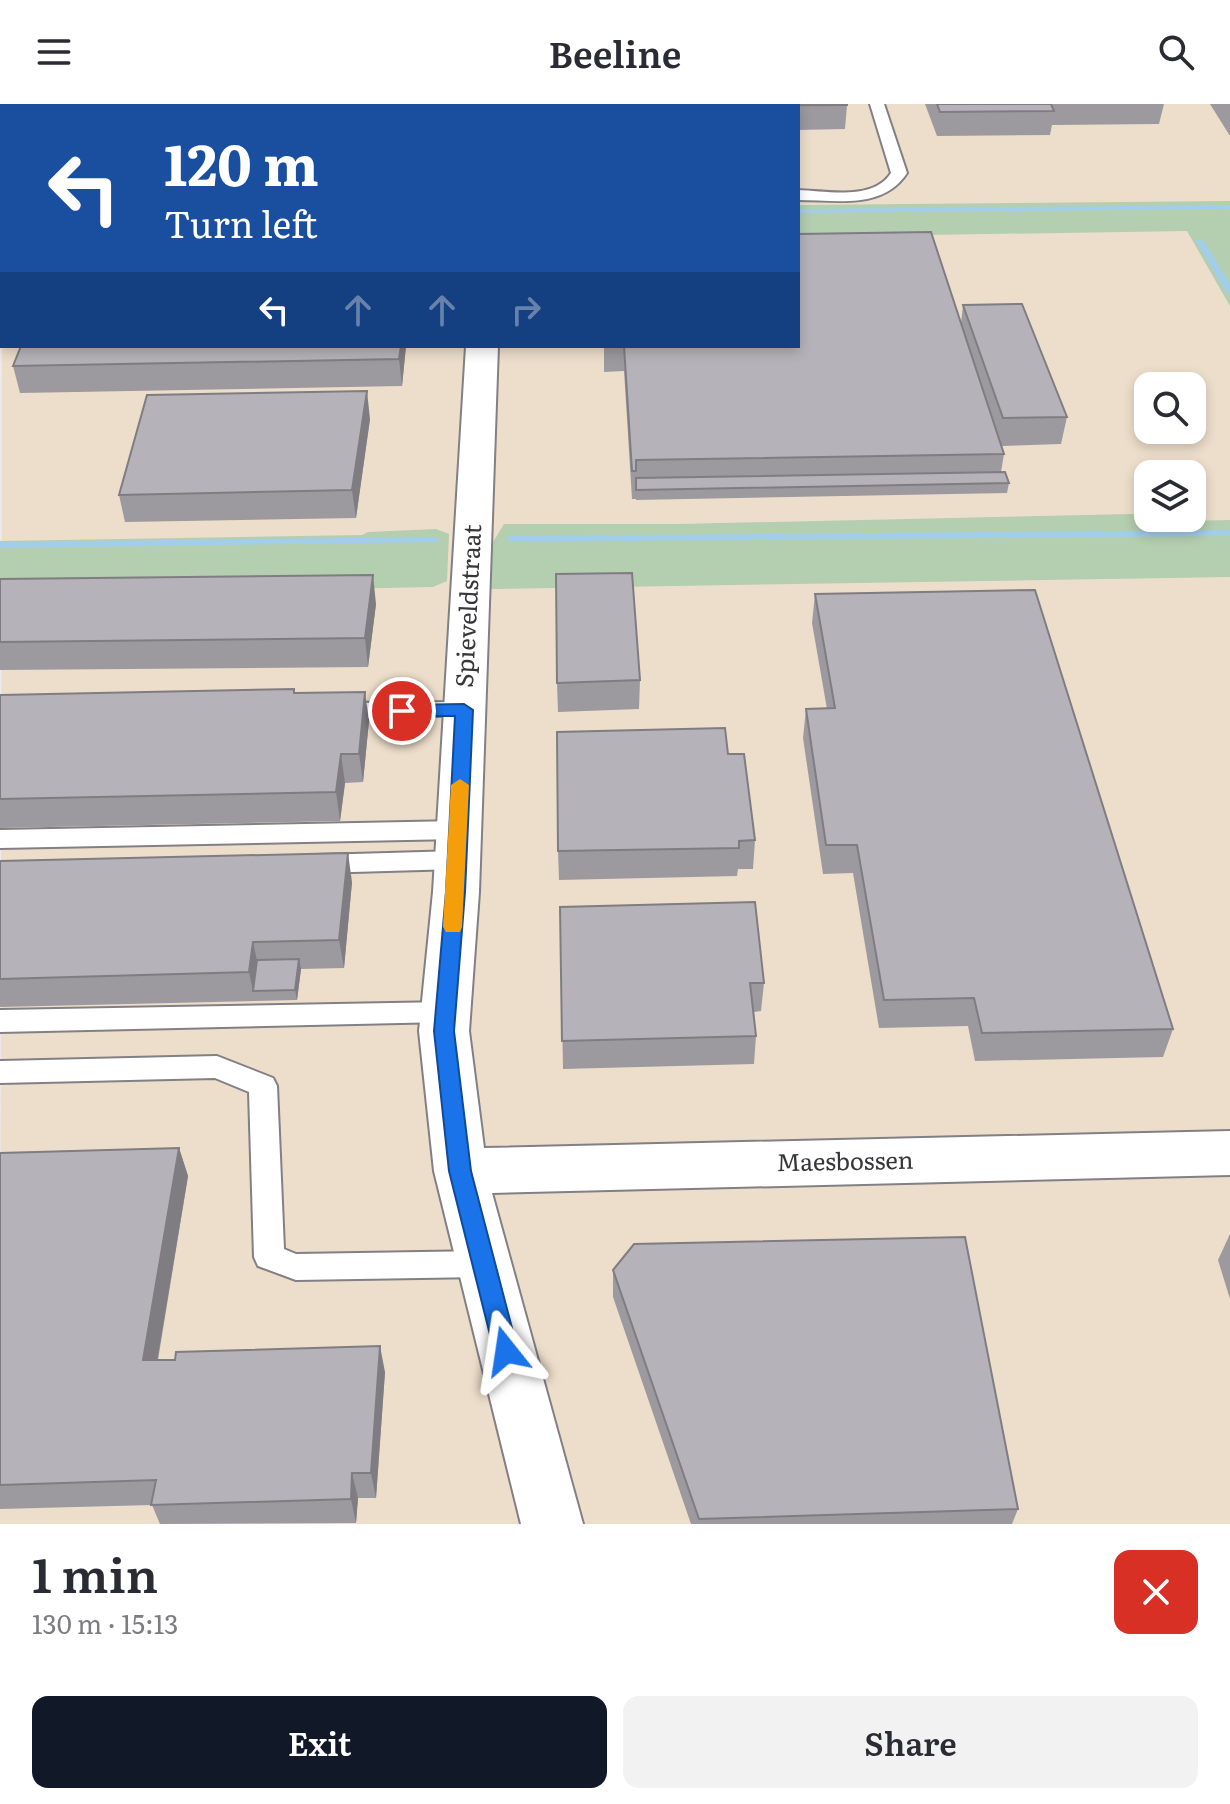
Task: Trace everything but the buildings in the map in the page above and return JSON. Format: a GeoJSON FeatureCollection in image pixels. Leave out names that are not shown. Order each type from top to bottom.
{"type":"FeatureCollection","features":[{"type":"Feature","properties":{"kind":"street","name":"Spieveldstraat"},"geometry":{"type":"LineString","coordinates":[[482,348],[458,845],[444,1031],[460,1171],[552,1524]]}},
{"type":"Feature","properties":{"kind":"street","name":"Maesbossen"},"geometry":{"type":"LineString","coordinates":[[460,1171],[1230,1153]]}},
{"type":"Feature","properties":{"kind":"lane"},"geometry":{"type":"LineString","coordinates":[[800,195],[879,193],[896,181],[899,173],[877,104]]}},
{"type":"Feature","properties":{"kind":"lane"},"geometry":{"type":"LineString","coordinates":[[309,712],[464,710]]}},
{"type":"Feature","properties":{"kind":"lane"},"geometry":{"type":"LineString","coordinates":[[0,839],[458,845]]}},
{"type":"Feature","properties":{"kind":"lane"},"geometry":{"type":"LineString","coordinates":[[300,865],[458,845]]}},
{"type":"Feature","properties":{"kind":"lane"},"geometry":{"type":"LineString","coordinates":[[0,1021],[446,1012]]}},
{"type":"Feature","properties":{"kind":"lane"},"geometry":{"type":"LineString","coordinates":[[0,1072],[217,1067],[263,1086],[269,1257],[296,1267],[483,1264]]}},
{"type":"Feature","properties":{"kind":"shaded area"},"geometry":{"type":"Polygon","coordinates":[[[800,104],[1230,104],[1230,1524],[0,1524],[2,348],[800,348],[800,104]]]}},
{"type":"Feature","properties":{"kind":"green space"},"geometry":{"type":"Polygon","coordinates":[[[1230,201],[1230,306],[1187,231],[800,237],[800,205],[1230,201]]]}},
{"type":"Feature","properties":{"kind":"green space"},"geometry":{"type":"Polygon","coordinates":[[[1132,514],[1134,532],[1206,532],[1206,521],[1230,520],[1230,577],[490,589],[490,547],[504,524],[678,524],[1132,514]]]}},
{"type":"Feature","properties":{"kind":"green space"},"geometry":{"type":"Polygon","coordinates":[[[436,529],[449,534],[447,581],[433,587],[0,596],[0,541],[362,535],[368,532],[436,529]]]}},
{"type":"Feature","properties":{"kind":"waterway"},"geometry":{"type":"LineString","coordinates":[[800,211],[1230,207]]}},
{"type":"Feature","properties":{"kind":"waterway"},"geometry":{"type":"LineString","coordinates":[[1200,241],[1230,292]]}},
{"type":"Feature","properties":{"kind":"waterway"},"geometry":{"type":"LineString","coordinates":[[511,539],[1230,533]]}},
{"type":"Feature","properties":{"kind":"waterway"},"geometry":{"type":"LineString","coordinates":[[0,545],[434,540]]}},
{"type":"Feature","properties":{"kind":"slow traffic"},"geometry":{"type":"LineString","coordinates":[[453,927],[460,785]]}},
{"type":"Feature","properties":{"kind":"route"},"geometry":{"type":"LineString","coordinates":[[402,711],[464,710],[456,892],[444,1031],[460,1171],[506,1351]]}}]}
